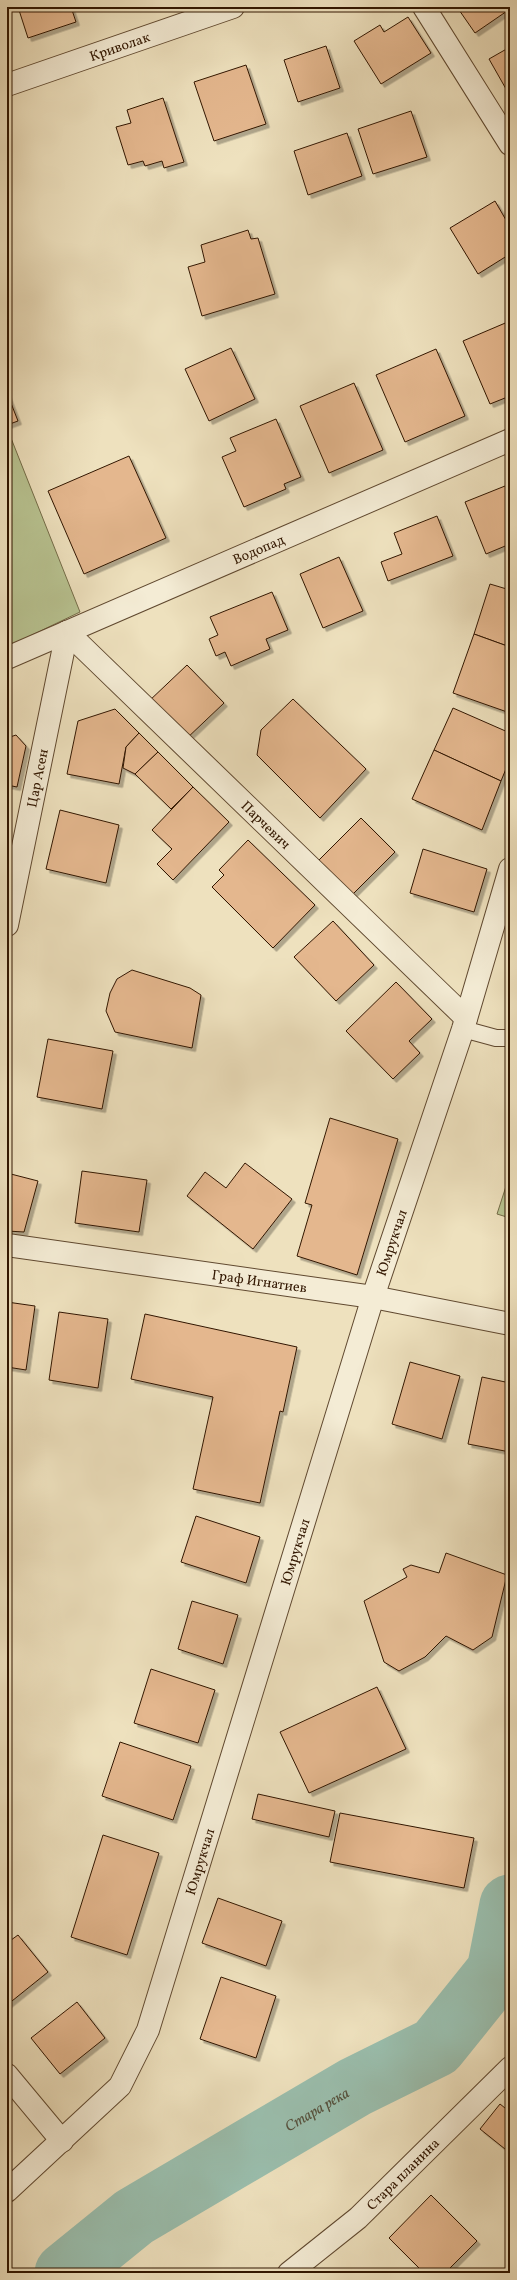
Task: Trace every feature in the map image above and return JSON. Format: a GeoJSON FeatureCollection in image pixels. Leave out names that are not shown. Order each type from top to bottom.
{"type":"FeatureCollection","features":[{"type":"Feature","properties":{"kind":"street","name":"Криволак"},"geometry":{"type":"LineString","coordinates":[[7,85],[233,7]]}},
{"type":"Feature","properties":{"kind":"street"},"geometry":{"type":"LineString","coordinates":[[424,7],[510,144]]}},
{"type":"Feature","properties":{"kind":"street","name":"Водопад"},"geometry":{"type":"LineString","coordinates":[[7,658],[510,440]]}},
{"type":"Feature","properties":{"kind":"street","name":"Цар Асен"},"geometry":{"type":"LineString","coordinates":[[7,925],[67,632]]}},
{"type":"Feature","properties":{"kind":"street","name":"Парчевич"},"geometry":{"type":"LineString","coordinates":[[67,632],[464,1023]]}},
{"type":"Feature","properties":{"kind":"street","name":"Юмрукчал"},"geometry":{"type":"LineString","coordinates":[[7,2191],[120,2086],[148,2030],[373,1297],[464,1023],[510,869]]}},
{"type":"Feature","properties":{"kind":"street","name":"Граф Игнатиев"},"geometry":{"type":"LineString","coordinates":[[7,1245],[373,1297],[510,1324]]}},
{"type":"Feature","properties":{"kind":"street","name":"Стара планина"},"geometry":{"type":"LineString","coordinates":[[288,2273],[358,2218],[510,2068]]}},
{"type":"Feature","properties":{"kind":"street"},"geometry":{"type":"LineString","coordinates":[[7,2075],[62,2141]]}},
{"type":"Feature","properties":{"kind":"lane"},"geometry":{"type":"LineString","coordinates":[[464,1023],[496,1038],[510,1038]]}},
{"type":"Feature","properties":{"kind":"green space"},"geometry":{"type":"Polygon","coordinates":[[[7,428],[80,612],[7,647],[7,428]]]}},
{"type":"Feature","properties":{"kind":"green space"},"geometry":{"type":"Polygon","coordinates":[[[510,1174],[510,1218],[497,1214],[510,1174]]]}},
{"type":"Feature","properties":{"kind":"building"},"geometry":{"type":"Polygon","coordinates":[[[18,7],[71,7],[76,22],[28,38],[18,7]]]}},
{"type":"Feature","properties":{"kind":"building"},"geometry":{"type":"Polygon","coordinates":[[[457,7],[510,7],[510,9],[475,33],[457,7]]]}},
{"type":"Feature","properties":{"kind":"building"},"geometry":{"type":"Polygon","coordinates":[[[408,17],[431,53],[381,84],[354,41],[380,25],[384,32],[408,17]]]}},
{"type":"Feature","properties":{"kind":"building"},"geometry":{"type":"Polygon","coordinates":[[[326,46],[340,88],[298,102],[284,60],[326,46]]]}},
{"type":"Feature","properties":{"kind":"building"},"geometry":{"type":"Polygon","coordinates":[[[510,47],[510,96],[489,59],[510,47]]]}},
{"type":"Feature","properties":{"kind":"building"},"geometry":{"type":"Polygon","coordinates":[[[246,65],[266,124],[214,141],[194,82],[246,65]]]}},
{"type":"Feature","properties":{"kind":"building"},"geometry":{"type":"Polygon","coordinates":[[[163,98],[184,162],[164,168],[162,161],[145,166],[143,161],[128,165],[116,127],[131,123],[127,110],[163,98]]]}},
{"type":"Feature","properties":{"kind":"building"},"geometry":{"type":"Polygon","coordinates":[[[411,111],[427,157],[373,174],[358,129],[411,111]]]}},
{"type":"Feature","properties":{"kind":"building"},"geometry":{"type":"Polygon","coordinates":[[[347,133],[362,176],[308,195],[294,151],[347,133]]]}},
{"type":"Feature","properties":{"kind":"building"},"geometry":{"type":"Polygon","coordinates":[[[495,201],[510,227],[510,254],[478,274],[450,228],[495,201]]]}},
{"type":"Feature","properties":{"kind":"building"},"geometry":{"type":"Polygon","coordinates":[[[248,230],[251,239],[258,238],[275,294],[202,316],[188,267],[205,262],[201,245],[248,230]]]}},
{"type":"Feature","properties":{"kind":"building"},"geometry":{"type":"Polygon","coordinates":[[[510,321],[510,396],[490,404],[463,341],[510,321]]]}},
{"type":"Feature","properties":{"kind":"building"},"geometry":{"type":"Polygon","coordinates":[[[231,348],[255,399],[209,421],[185,369],[231,348]]]}},
{"type":"Feature","properties":{"kind":"building"},"geometry":{"type":"Polygon","coordinates":[[[436,349],[465,416],[405,442],[376,375],[436,349]]]}},
{"type":"Feature","properties":{"kind":"building"},"geometry":{"type":"Polygon","coordinates":[[[354,383],[383,450],[329,473],[300,406],[354,383]]]}},
{"type":"Feature","properties":{"kind":"building"},"geometry":{"type":"Polygon","coordinates":[[[7,393],[18,421],[7,425],[7,393]]]}},
{"type":"Feature","properties":{"kind":"building"},"geometry":{"type":"Polygon","coordinates":[[[276,419],[301,477],[284,484],[286,489],[244,507],[222,457],[236,451],[230,438],[276,419]]]}},
{"type":"Feature","properties":{"kind":"building"},"geometry":{"type":"Polygon","coordinates":[[[129,456],[166,538],[84,574],[48,491],[129,456]]]}},
{"type":"Feature","properties":{"kind":"building"},"geometry":{"type":"Polygon","coordinates":[[[510,484],[510,544],[486,554],[465,502],[510,484]]]}},
{"type":"Feature","properties":{"kind":"building"},"geometry":{"type":"Polygon","coordinates":[[[437,516],[453,556],[388,581],[381,562],[402,554],[394,533],[437,516]]]}},
{"type":"Feature","properties":{"kind":"building"},"geometry":{"type":"Polygon","coordinates":[[[339,557],[363,611],[323,628],[300,574],[339,557]]]}},
{"type":"Feature","properties":{"kind":"building"},"geometry":{"type":"Polygon","coordinates":[[[490,584],[510,590],[510,647],[474,634],[490,584]]]}},
{"type":"Feature","properties":{"kind":"building"},"geometry":{"type":"Polygon","coordinates":[[[272,592],[288,630],[266,639],[270,649],[231,666],[225,652],[216,656],[209,639],[218,635],[210,617],[272,592]]]}},
{"type":"Feature","properties":{"kind":"building"},"geometry":{"type":"Polygon","coordinates":[[[474,634],[510,647],[510,713],[453,693],[474,634]]]}},
{"type":"Feature","properties":{"kind":"building"},"geometry":{"type":"Polygon","coordinates":[[[187,665],[224,703],[185,740],[148,702],[187,665]]]}},
{"type":"Feature","properties":{"kind":"building"},"geometry":{"type":"Polygon","coordinates":[[[293,699],[366,769],[320,818],[257,755],[261,730],[293,699]]]}},
{"type":"Feature","properties":{"kind":"building"},"geometry":{"type":"Polygon","coordinates":[[[453,708],[510,733],[510,759],[501,781],[434,750],[453,708]]]}},
{"type":"Feature","properties":{"kind":"building"},"geometry":{"type":"Polygon","coordinates":[[[115,709],[139,733],[126,747],[119,784],[67,774],[78,721],[115,709]]]}},
{"type":"Feature","properties":{"kind":"building"},"geometry":{"type":"Polygon","coordinates":[[[139,733],[158,752],[135,774],[123,768],[126,747],[139,733]]]}},
{"type":"Feature","properties":{"kind":"building"},"geometry":{"type":"Polygon","coordinates":[[[16,735],[26,746],[17,787],[7,785],[7,738],[16,735]]]}},
{"type":"Feature","properties":{"kind":"building"},"geometry":{"type":"Polygon","coordinates":[[[434,750],[501,781],[482,830],[412,799],[434,750]]]}},
{"type":"Feature","properties":{"kind":"building"},"geometry":{"type":"Polygon","coordinates":[[[158,752],[193,787],[171,809],[135,774],[158,752]]]}},
{"type":"Feature","properties":{"kind":"building"},"geometry":{"type":"Polygon","coordinates":[[[193,787],[229,822],[173,880],[157,864],[172,849],[152,830],[193,787]]]}},
{"type":"Feature","properties":{"kind":"building"},"geometry":{"type":"Polygon","coordinates":[[[60,810],[119,825],[106,883],[46,869],[60,810]]]}},
{"type":"Feature","properties":{"kind":"building"},"geometry":{"type":"Polygon","coordinates":[[[361,818],[395,852],[351,896],[317,862],[361,818]]]}},
{"type":"Feature","properties":{"kind":"building"},"geometry":{"type":"Polygon","coordinates":[[[248,840],[315,905],[273,948],[212,887],[224,875],[219,870],[248,840]]]}},
{"type":"Feature","properties":{"kind":"building"},"geometry":{"type":"Polygon","coordinates":[[[423,849],[487,869],[474,912],[410,893],[423,849]]]}},
{"type":"Feature","properties":{"kind":"building"},"geometry":{"type":"Polygon","coordinates":[[[333,921],[374,965],[336,1001],[294,957],[333,921]]]}},
{"type":"Feature","properties":{"kind":"building"},"geometry":{"type":"Polygon","coordinates":[[[132,970],[190,988],[201,995],[192,1048],[115,1032],[106,1011],[110,993],[117,979],[132,970]]]}},
{"type":"Feature","properties":{"kind":"building"},"geometry":{"type":"Polygon","coordinates":[[[396,982],[432,1019],[409,1041],[420,1053],[393,1079],[346,1031],[396,982]]]}},
{"type":"Feature","properties":{"kind":"building"},"geometry":{"type":"Polygon","coordinates":[[[48,1039],[113,1051],[102,1109],[37,1097],[48,1039]]]}},
{"type":"Feature","properties":{"kind":"building"},"geometry":{"type":"Polygon","coordinates":[[[330,1118],[398,1139],[357,1275],[297,1256],[312,1205],[305,1203],[330,1118]]]}},
{"type":"Feature","properties":{"kind":"building"},"geometry":{"type":"Polygon","coordinates":[[[245,1163],[292,1199],[253,1249],[187,1196],[205,1172],[226,1188],[245,1163]]]}},
{"type":"Feature","properties":{"kind":"building"},"geometry":{"type":"Polygon","coordinates":[[[82,1171],[147,1180],[139,1232],[75,1223],[82,1171]]]}},
{"type":"Feature","properties":{"kind":"building"},"geometry":{"type":"Polygon","coordinates":[[[7,1173],[38,1181],[24,1232],[7,1231],[7,1173]]]}},
{"type":"Feature","properties":{"kind":"building"},"geometry":{"type":"Polygon","coordinates":[[[7,1302],[35,1306],[26,1370],[7,1367],[7,1302]]]}},
{"type":"Feature","properties":{"kind":"building"},"geometry":{"type":"Polygon","coordinates":[[[59,1312],[108,1319],[98,1388],[49,1380],[59,1312]]]}},
{"type":"Feature","properties":{"kind":"building"},"geometry":{"type":"Polygon","coordinates":[[[145,1314],[297,1347],[283,1412],[280,1411],[260,1503],[193,1489],[213,1397],[131,1379],[145,1314]]]}},
{"type":"Feature","properties":{"kind":"building"},"geometry":{"type":"Polygon","coordinates":[[[410,1362],[460,1376],[442,1439],[392,1424],[410,1362]]]}},
{"type":"Feature","properties":{"kind":"building"},"geometry":{"type":"Polygon","coordinates":[[[482,1377],[510,1383],[510,1452],[468,1444],[482,1377]]]}},
{"type":"Feature","properties":{"kind":"building"},"geometry":{"type":"Polygon","coordinates":[[[196,1516],[260,1537],[246,1583],[181,1562],[196,1516]]]}},
{"type":"Feature","properties":{"kind":"building"},"geometry":{"type":"Polygon","coordinates":[[[446,1553],[507,1575],[492,1637],[473,1650],[446,1636],[425,1657],[399,1671],[384,1662],[364,1601],[407,1577],[403,1569],[411,1565],[439,1573],[446,1553]]]}},
{"type":"Feature","properties":{"kind":"building"},"geometry":{"type":"Polygon","coordinates":[[[192,1601],[238,1615],[223,1664],[178,1649],[192,1601]]]}},
{"type":"Feature","properties":{"kind":"building"},"geometry":{"type":"Polygon","coordinates":[[[151,1669],[215,1690],[198,1743],[134,1723],[151,1669]]]}},
{"type":"Feature","properties":{"kind":"building"},"geometry":{"type":"Polygon","coordinates":[[[377,1687],[406,1749],[309,1793],[280,1732],[377,1687]]]}},
{"type":"Feature","properties":{"kind":"building"},"geometry":{"type":"Polygon","coordinates":[[[120,1742],[191,1766],[173,1820],[102,1796],[120,1742]]]}},
{"type":"Feature","properties":{"kind":"building"},"geometry":{"type":"Polygon","coordinates":[[[258,1794],[335,1811],[329,1837],[252,1819],[258,1794]]]}},
{"type":"Feature","properties":{"kind":"building"},"geometry":{"type":"Polygon","coordinates":[[[340,1813],[474,1838],[464,1888],[330,1862],[340,1813]]]}},
{"type":"Feature","properties":{"kind":"building"},"geometry":{"type":"Polygon","coordinates":[[[103,1835],[159,1853],[127,1955],[71,1937],[103,1835]]]}},
{"type":"Feature","properties":{"kind":"building"},"geometry":{"type":"Polygon","coordinates":[[[218,1898],[282,1921],[266,1966],[202,1943],[218,1898]]]}},
{"type":"Feature","properties":{"kind":"building"},"geometry":{"type":"Polygon","coordinates":[[[18,1935],[48,1972],[7,2005],[7,1943],[18,1935]]]}},
{"type":"Feature","properties":{"kind":"building"},"geometry":{"type":"Polygon","coordinates":[[[221,1977],[276,1996],[256,2058],[200,2039],[221,1977]]]}},
{"type":"Feature","properties":{"kind":"building"},"geometry":{"type":"Polygon","coordinates":[[[77,2002],[105,2038],[60,2074],[31,2038],[77,2002]]]}},
{"type":"Feature","properties":{"kind":"building"},"geometry":{"type":"Polygon","coordinates":[[[500,2104],[510,2112],[510,2153],[480,2129],[500,2104]]]}},
{"type":"Feature","properties":{"kind":"building"},"geometry":{"type":"Polygon","coordinates":[[[431,2195],[477,2241],[445,2273],[424,2273],[389,2238],[431,2195]]]}},
{"type":"Feature","properties":{"kind":"waterway","name":"Стара река"},"geometry":{"type":"LineString","coordinates":[[65,2273],[134,2217],[355,2087],[436,2047],[497,1971],[510,1905]]}}]}
